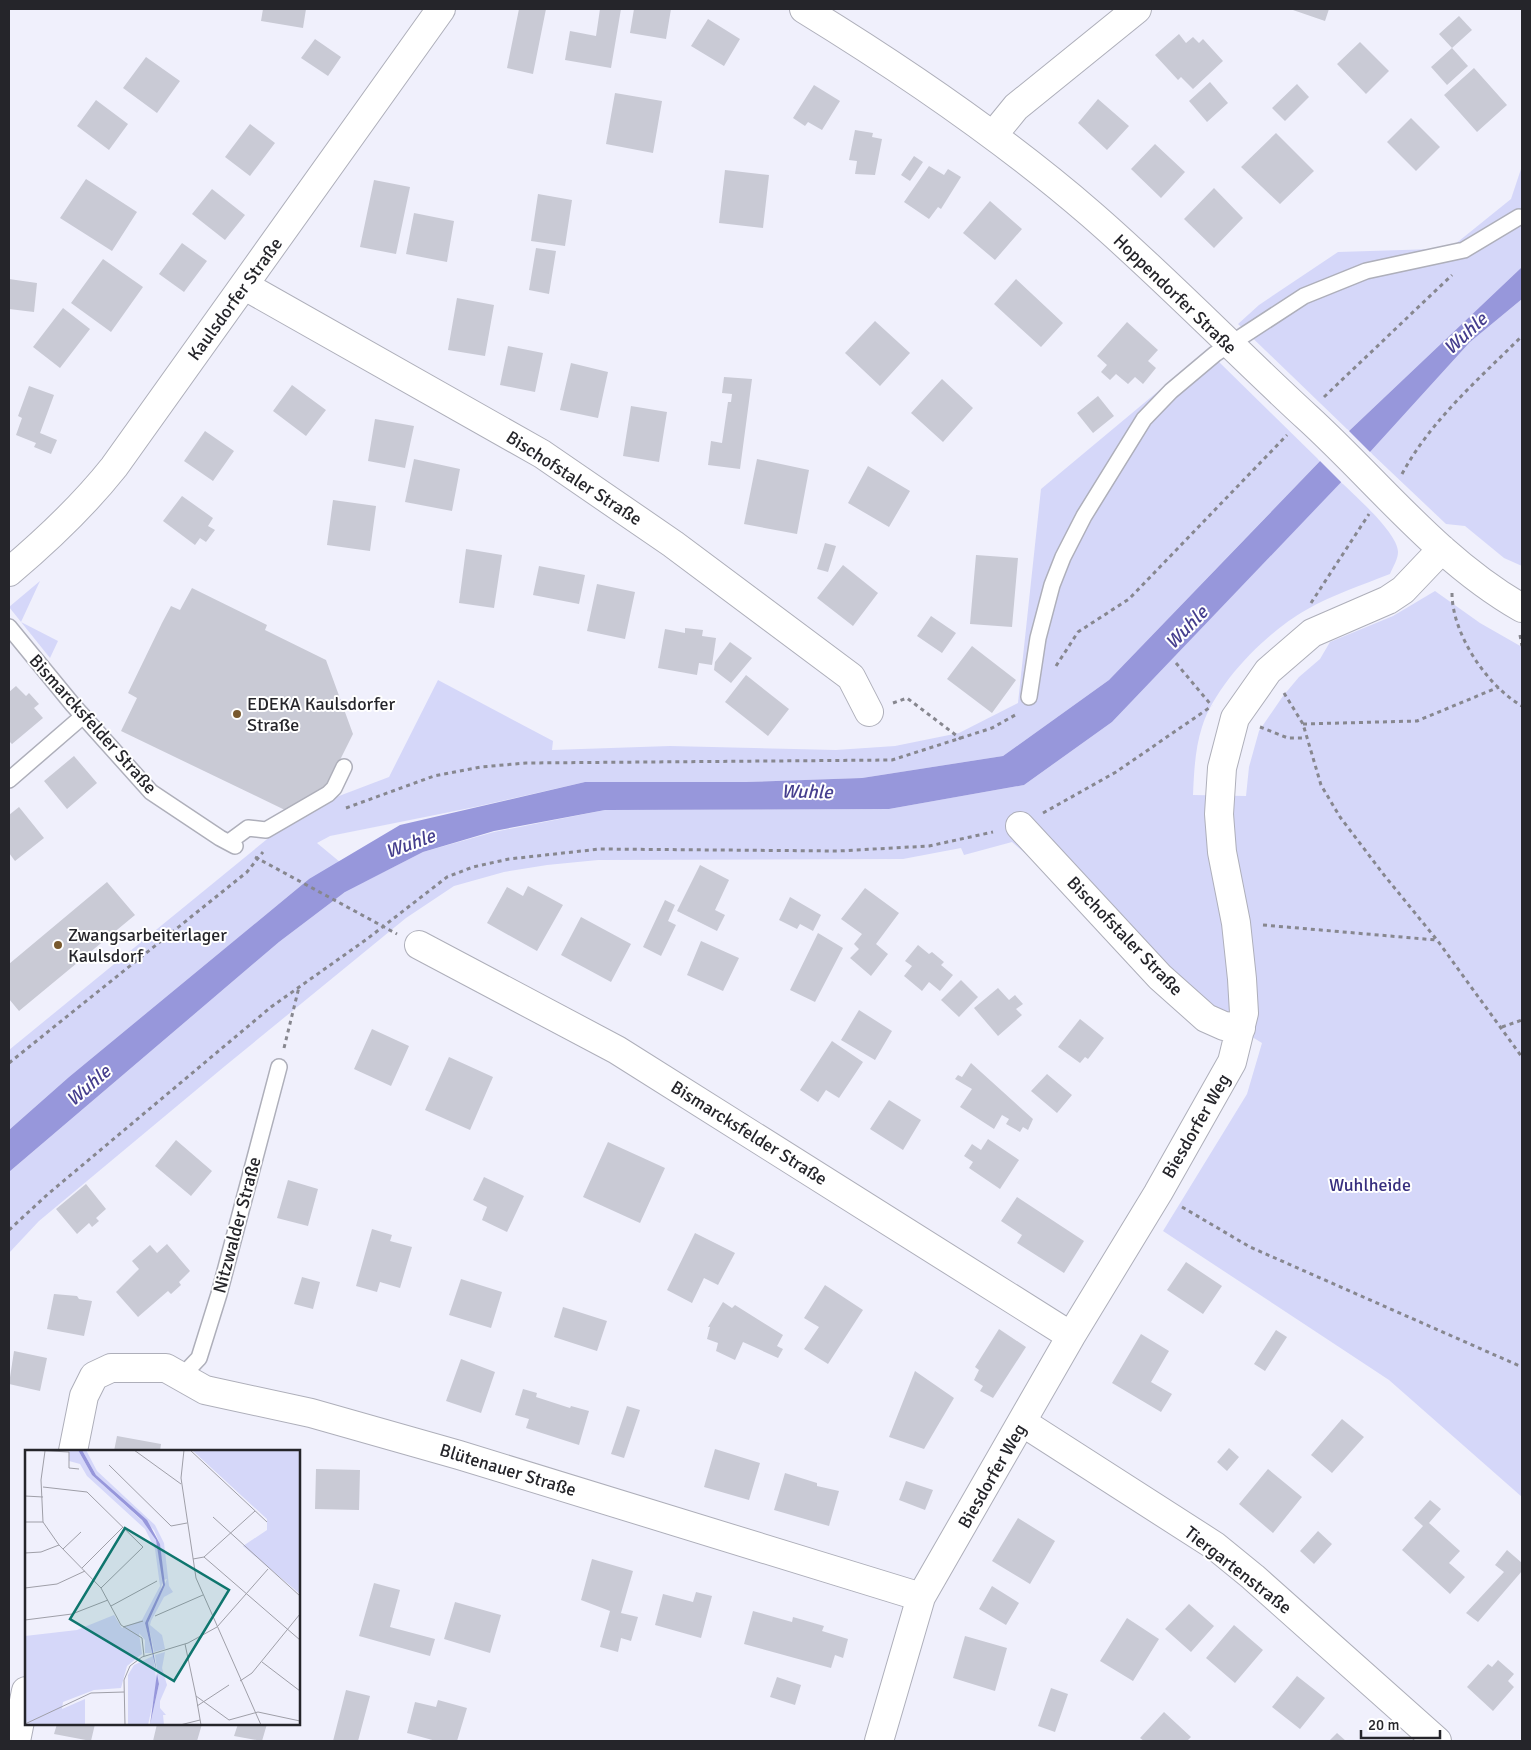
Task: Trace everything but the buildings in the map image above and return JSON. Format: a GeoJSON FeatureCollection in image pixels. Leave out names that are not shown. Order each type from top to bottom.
{"type":"FeatureCollection","features":[{"type":"Feature","properties":{"kind":"street","name":"Kaulsdorfer Straße"},"geometry":{"type":"LineString","coordinates":[[9,572],[39,546],[94,492],[245,286],[442,9]]}},
{"type":"Feature","properties":{"kind":"street","name":"Hoppendorfer Straße"},"geometry":{"type":"LineString","coordinates":[[804,9],[994,134],[1092,214],[1230,346],[1308,415],[1442,549],[1504,598],[1522,608]]}},
{"type":"Feature","properties":{"kind":"street"},"geometry":{"type":"LineString","coordinates":[[994,134],[1016,107],[1137,9]]}},
{"type":"Feature","properties":{"kind":"street","name":"Bischofstaler Straße"},"geometry":{"type":"LineString","coordinates":[[245,286],[542,454],[595,488],[851,677],[869,712]]}},
{"type":"Feature","properties":{"kind":"street","name":"Biesdorfer Weg"},"geometry":{"type":"LineString","coordinates":[[879,1741],[921,1598],[1071,1336],[1219,1088],[1232,1062],[1244,1013],[1236,922],[1222,852],[1218,814],[1222,774],[1235,718],[1268,671],[1312,633],[1388,600],[1403,590],[1442,549]]}},
{"type":"Feature","properties":{"kind":"street","name":"Bischofstaler Straße"},"geometry":{"type":"LineString","coordinates":[[1020,826],[1160,977],[1206,1018],[1224,1026],[1241,1028]]}},
{"type":"Feature","properties":{"kind":"street","name":"Bismarcksfelder Straße"},"geometry":{"type":"LineString","coordinates":[[419,945],[617,1050],[1071,1336]]}},
{"type":"Feature","properties":{"kind":"street","name":"Blütenauer Straße"},"geometry":{"type":"LineString","coordinates":[[74,1450],[84,1396],[94,1376],[111,1368],[166,1368],[205,1390],[311,1413],[459,1455],[921,1598]]}},
{"type":"Feature","properties":{"kind":"street","name":"Tiergartenstraße"},"geometry":{"type":"LineString","coordinates":[[1022,1422],[1215,1546],[1253,1577],[1436,1741]]}},
{"type":"Feature","properties":{"kind":"street"},"geometry":{"type":"LineString","coordinates":[[16,1741],[25,1696]]}},
{"type":"Feature","properties":{"kind":"lane"},"geometry":{"type":"LineString","coordinates":[[1029,697],[1038,638],[1052,585],[1063,556],[1084,516],[1144,419],[1171,391],[1216,354],[1304,296],[1340,280],[1401,262],[1464,250],[1519,217]]}},
{"type":"Feature","properties":{"kind":"lane","name":"Bismarcksfelder Straße"},"geometry":{"type":"LineString","coordinates":[[9,627],[83,716],[151,792],[232,844],[248,828],[266,830],[328,794],[334,788],[344,767]]}},
{"type":"Feature","properties":{"kind":"lane"},"geometry":{"type":"LineString","coordinates":[[9,780],[83,716]]}},
{"type":"Feature","properties":{"kind":"lane","name":"Nitzwalder Straße"},"geometry":{"type":"LineString","coordinates":[[181,1377],[199,1358],[219,1294],[279,1067]]}},
{"type":"Feature","properties":{"kind":"path"},"geometry":{"type":"LineString","coordinates":[[341,810],[434,776],[481,767],[526,762],[892,760],[960,740],[992,728],[1022,711],[1029,697],[1040,690],[1078,632],[1129,599],[1308,415],[1456,271]]}},
{"type":"Feature","properties":{"kind":"path"},"geometry":{"type":"LineString","coordinates":[[1308,608],[1417,446],[1456,402],[1522,336]]}},
{"type":"Feature","properties":{"kind":"path"},"geometry":{"type":"LineString","coordinates":[[1452,590],[1454,620],[1464,642],[1499,687],[1522,706]]}},
{"type":"Feature","properties":{"kind":"path"},"geometry":{"type":"LineString","coordinates":[[1520,635],[1522,646]]}},
{"type":"Feature","properties":{"kind":"path"},"geometry":{"type":"LineString","coordinates":[[1176,663],[1212,706],[1218,709]]}},
{"type":"Feature","properties":{"kind":"path"},"geometry":{"type":"LineString","coordinates":[[1268,671],[1303,724],[1321,785],[1340,817],[1437,940],[1522,1057]]}},
{"type":"Feature","properties":{"kind":"path"},"geometry":{"type":"LineString","coordinates":[[1303,724],[1417,721],[1499,687]]}},
{"type":"Feature","properties":{"kind":"path"},"geometry":{"type":"LineString","coordinates":[[869,712],[907,698],[960,740]]}},
{"type":"Feature","properties":{"kind":"path"},"geometry":{"type":"LineString","coordinates":[[9,1230],[271,1007],[382,927],[409,904],[447,877],[473,867],[509,859],[600,850],[838,851],[920,846],[1020,826],[1116,772],[1212,706]]}},
{"type":"Feature","properties":{"kind":"path"},"geometry":{"type":"LineString","coordinates":[[9,1063],[247,872],[256,858],[266,849]]}},
{"type":"Feature","properties":{"kind":"path"},"geometry":{"type":"LineString","coordinates":[[256,858],[382,927]]}},
{"type":"Feature","properties":{"kind":"path"},"geometry":{"type":"LineString","coordinates":[[1236,922],[1437,940]]}},
{"type":"Feature","properties":{"kind":"path"},"geometry":{"type":"LineString","coordinates":[[279,1067],[299,986]]}},
{"type":"Feature","properties":{"kind":"path"},"geometry":{"type":"LineString","coordinates":[[1502,1027],[1522,1020]]}},
{"type":"Feature","properties":{"kind":"path"},"geometry":{"type":"LineString","coordinates":[[1158,1192],[1250,1247],[1522,1367]]}},
{"type":"Feature","properties":{"kind":"green space"},"geometry":{"type":"Polygon","coordinates":[[[1522,166],[1522,267],[1349,431],[1238,324],[1259,305],[1338,252],[1434,249],[1454,245],[1511,199],[1522,166]]]}},
{"type":"Feature","properties":{"kind":"green space"},"geometry":{"type":"Polygon","coordinates":[[[1522,299],[1522,566],[1504,558],[1465,526],[1446,524],[1370,452],[1470,342],[1522,299]]]}},
{"type":"Feature","properties":{"kind":"green space","name":"Wuhlheide"},"geometry":{"type":"Polygon","coordinates":[[[1198,358],[1211,366],[1218,361],[1320,461],[1109,680],[1003,756],[862,778],[746,782],[585,782],[475,807],[330,836],[317,843],[364,882],[423,852],[494,832],[605,810],[889,809],[1024,785],[1112,722],[1341,482],[1384,525],[1396,544],[1398,555],[1390,574],[1337,595],[1306,610],[1275,631],[1245,660],[1219,693],[1202,727],[1196,752],[1193,795],[1246,796],[1249,767],[1259,731],[1283,696],[1299,677],[1320,659],[1330,642],[1393,616],[1435,591],[1480,623],[1522,647],[1522,1497],[1389,1380],[1163,1231],[1247,1094],[1262,1043],[1206,1009],[1012,842],[964,855],[961,848],[903,859],[598,860],[504,872],[454,886],[406,918],[225,1066],[39,1221],[9,1253],[9,1172],[279,942],[345,892],[309,879],[69,1077],[9,1130],[9,1050],[277,831],[339,796],[389,777],[438,680],[553,741],[552,750],[670,746],[836,750],[895,746],[959,733],[1018,703],[1041,489],[1198,358]]]}},
{"type":"Feature","properties":{"kind":"green space"},"geometry":{"type":"Polygon","coordinates":[[[40,581],[21,622],[9,607],[40,581]]]}},
{"type":"Feature","properties":{"kind":"green space"},"geometry":{"type":"Polygon","coordinates":[[[21,622],[58,641],[50,658],[21,622]]]}},
{"type":"Feature","properties":{"kind":"water","name":"Wuhle"},"geometry":{"type":"Polygon","coordinates":[[[1522,267],[1522,299],[1470,342],[1370,452],[1112,722],[1024,785],[889,809],[605,810],[494,831],[423,852],[345,892],[279,942],[9,1172],[9,1130],[69,1077],[309,879],[400,825],[585,782],[746,782],[862,778],[1003,756],[1109,680],[1349,431],[1522,267]]]}},
{"type":"Feature","properties":{"kind":"pier"},"geometry":{"type":"Polygon","coordinates":[[[1347,429],[1372,454],[1343,484],[1318,459],[1347,429]]]}},
{"type":"Feature","properties":{"kind":"place","name":"EDEKA Kaulsdorfer Straße"},"geometry":{"type":"Point","coordinates":[237,714]}},
{"type":"Feature","properties":{"kind":"place","name":"Zwangsarbeiterlager Kaulsdorf"},"geometry":{"type":"Point","coordinates":[58,945]}}]}
